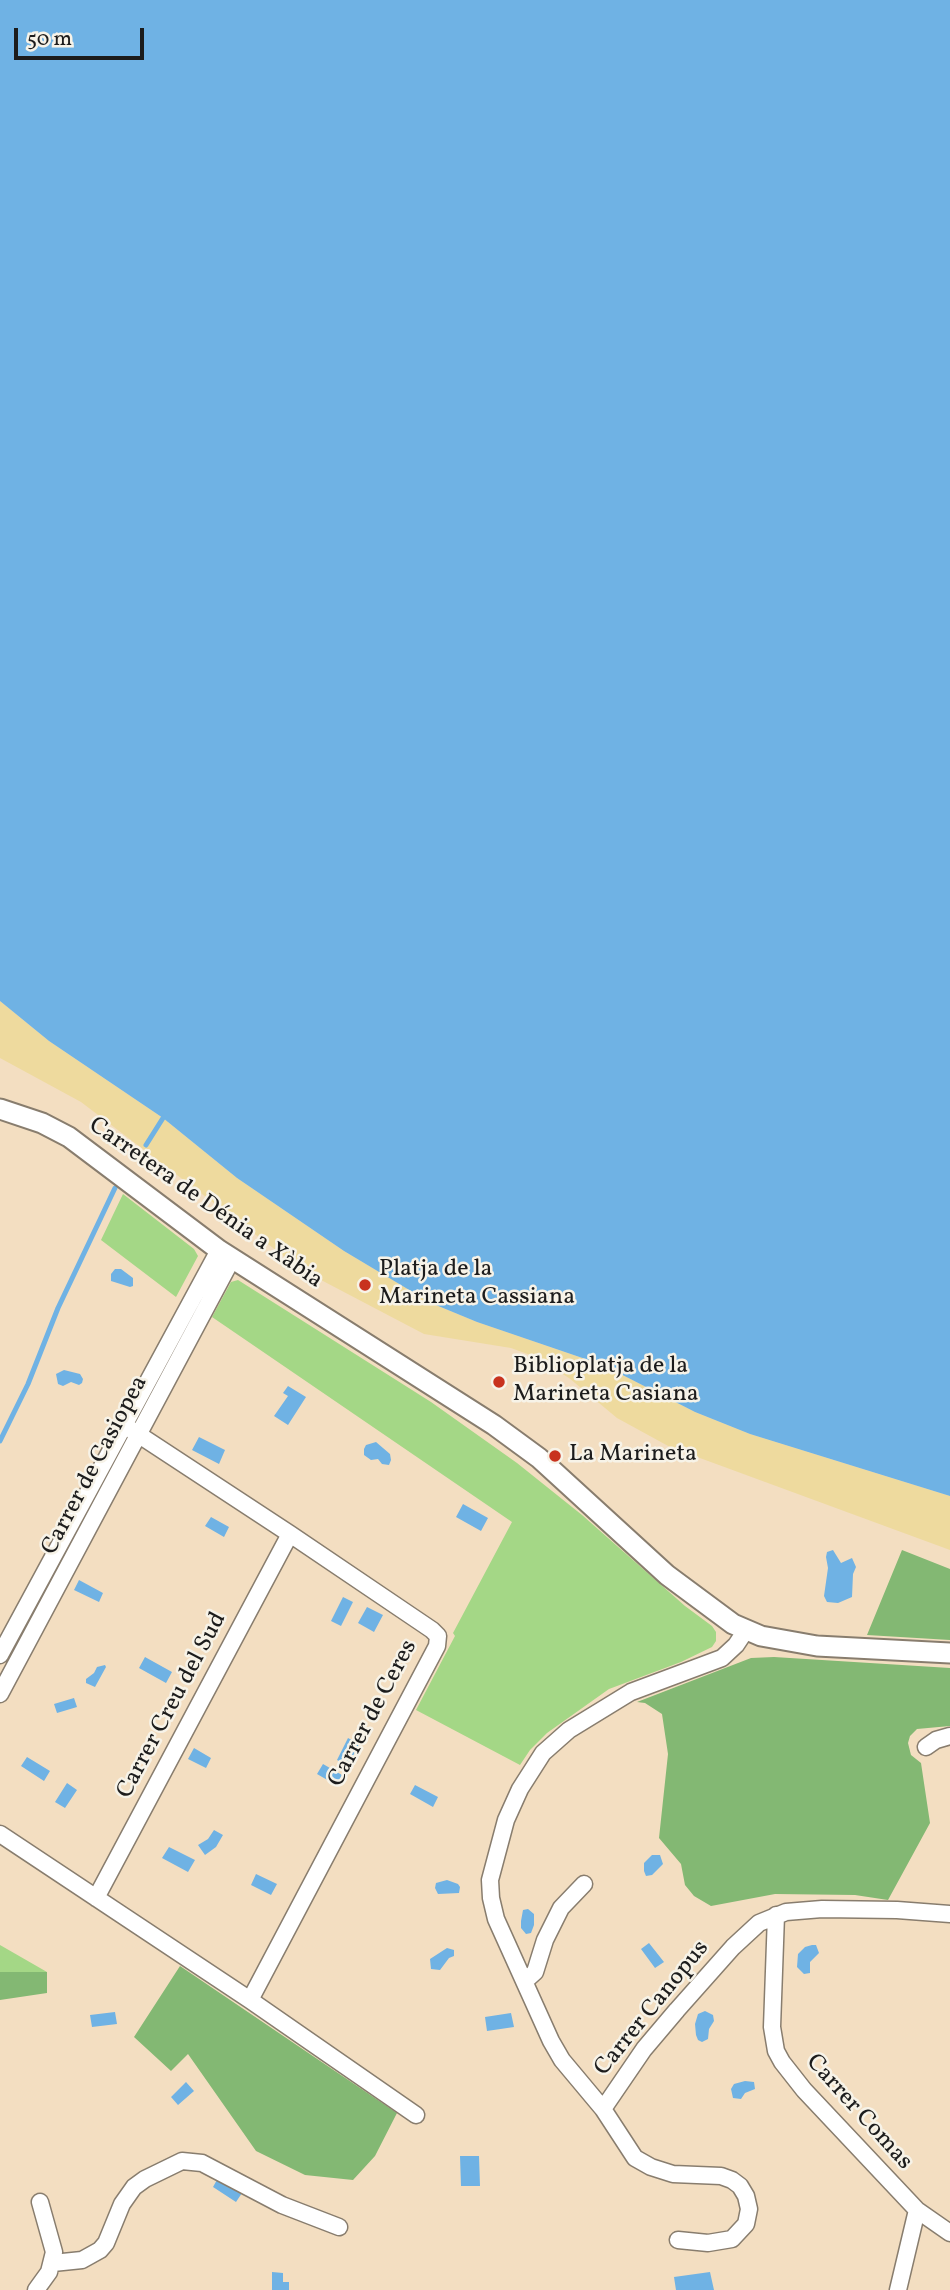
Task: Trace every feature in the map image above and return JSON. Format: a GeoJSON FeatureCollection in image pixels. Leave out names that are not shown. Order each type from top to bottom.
{"type":"FeatureCollection","features":[{"type":"Feature","properties":{"kind":"street","name":"Carretera de Dénia a Xàbia"},"geometry":{"type":"LineString","coordinates":[[0,1109],[42,1123],[69,1137],[225,1254],[495,1425],[539,1458],[667,1575],[723,1617],[746,1630],[769,1638],[817,1646],[950,1653]]}},
{"type":"Feature","properties":{"kind":"street","name":"Carrer de Casiopea"},"geometry":{"type":"LineString","coordinates":[[0,1654],[124,1425],[225,1254]]}},
{"type":"Feature","properties":{"kind":"street","name":"Carrer de Casiopea"},"geometry":{"type":"LineString","coordinates":[[0,1694],[138,1435],[225,1254]]}},
{"type":"Feature","properties":{"kind":"street","name":"Carrer de Ceres"},"geometry":{"type":"LineString","coordinates":[[124,1425],[432,1630],[438,1639],[250,2000]]}},
{"type":"Feature","properties":{"kind":"street","name":"Carrer Creu del Sud"},"geometry":{"type":"LineString","coordinates":[[96,1898],[290,1534]]}},
{"type":"Feature","properties":{"kind":"street","name":"Carrer Canopus"},"geometry":{"type":"LineString","coordinates":[[746,1630],[736,1645],[722,1658],[631,1692],[591,1715],[554,1743],[527,1775],[506,1820],[494,1860],[490,1889],[496,1919],[562,2060],[603,2109],[644,2049],[705,1979],[749,1931],[776,1915],[793,1911],[848,1909],[950,1914]]}},
{"type":"Feature","properties":{"kind":"street"},"geometry":{"type":"LineString","coordinates":[[926,1747],[936,1740],[950,1736]]}},
{"type":"Feature","properties":{"kind":"street"},"geometry":{"type":"LineString","coordinates":[[0,1834],[250,2000],[416,2115]]}},
{"type":"Feature","properties":{"kind":"street"},"geometry":{"type":"LineString","coordinates":[[525,1981],[535,1972],[545,1940],[561,1908],[584,1884]]}},
{"type":"Feature","properties":{"kind":"street","name":"Carrer Comas"},"geometry":{"type":"LineString","coordinates":[[776,1915],[772,2027],[776,2051],[789,2073],[804,2090],[917,2210],[950,2233]]}},
{"type":"Feature","properties":{"kind":"street"},"geometry":{"type":"LineString","coordinates":[[603,2109],[635,2158],[673,2174],[721,2176],[740,2186],[746,2196],[749,2209],[746,2224],[732,2239],[708,2243],[678,2240]]}},
{"type":"Feature","properties":{"kind":"street"},"geometry":{"type":"LineString","coordinates":[[53,2263],[82,2260],[100,2250],[106,2243],[122,2204],[134,2187],[182,2161],[202,2163],[282,2205],[339,2227]]}},
{"type":"Feature","properties":{"kind":"street"},"geometry":{"type":"LineString","coordinates":[[36,2290],[50,2272],[54,2252],[40,2202]]}},
{"type":"Feature","properties":{"kind":"street"},"geometry":{"type":"LineString","coordinates":[[898,2290],[917,2210]]}},
{"type":"Feature","properties":{"kind":"green space"},"geometry":{"type":"Polygon","coordinates":[[[123,1194],[194,1249],[198,1256],[176,1297],[101,1240],[123,1194]]]}},
{"type":"Feature","properties":{"kind":"green space"},"geometry":{"type":"Polygon","coordinates":[[[238,1280],[431,1402],[517,1463],[712,1626],[716,1632],[716,1641],[712,1647],[681,1662],[609,1689],[547,1733],[520,1765],[416,1710],[512,1522],[212,1317],[231,1282],[238,1280]]]}},
{"type":"Feature","properties":{"kind":"green space"},"geometry":{"type":"Polygon","coordinates":[[[902,1550],[950,1569],[950,1640],[867,1635],[902,1550]]]}},
{"type":"Feature","properties":{"kind":"green space"},"geometry":{"type":"Polygon","coordinates":[[[774,1657],[950,1668],[950,1726],[917,1729],[910,1736],[908,1743],[911,1755],[921,1763],[930,1823],[888,1900],[855,1895],[775,1894],[711,1906],[694,1896],[685,1885],[681,1864],[659,1838],[668,1754],[662,1714],[645,1703],[637,1702],[751,1658],[774,1657]]]}},
{"type":"Feature","properties":{"kind":"green space"},"geometry":{"type":"Polygon","coordinates":[[[0,1945],[47,1972],[0,1972],[0,1945]]]}},
{"type":"Feature","properties":{"kind":"green space"},"geometry":{"type":"Polygon","coordinates":[[[180,1966],[397,2113],[375,2156],[353,2180],[305,2175],[256,2151],[188,2054],[171,2071],[134,2037],[180,1966]]]}},
{"type":"Feature","properties":{"kind":"green space"},"geometry":{"type":"Polygon","coordinates":[[[0,1972],[47,1972],[47,1993],[0,2000],[0,1972]]]}},
{"type":"Feature","properties":{"kind":"sand","name":"Platja de la Marineta Cassiana"},"geometry":{"type":"Polygon","coordinates":[[[0,1001],[49,1041],[163,1118],[237,1178],[344,1251],[431,1303],[477,1322],[603,1365],[695,1412],[750,1434],[950,1496],[950,1550],[670,1447],[617,1418],[569,1378],[533,1356],[511,1348],[424,1334],[302,1270],[81,1102],[0,1058],[0,1001]]]}},
{"type":"Feature","properties":{"kind":"water"},"geometry":{"type":"Polygon","coordinates":[[[0,0],[950,0],[950,1496],[750,1434],[695,1412],[603,1365],[477,1322],[431,1303],[344,1251],[237,1178],[163,1118],[49,1041],[0,1001],[0,0]]]}},
{"type":"Feature","properties":{"kind":"water"},"geometry":{"type":"Polygon","coordinates":[[[115,1269],[121,1269],[133,1278],[133,1286],[111,1281],[111,1274],[115,1269]]]}},
{"type":"Feature","properties":{"kind":"water"},"geometry":{"type":"Polygon","coordinates":[[[64,1370],[80,1374],[82,1383],[79,1385],[71,1382],[63,1386],[58,1384],[56,1374],[64,1370]]]}},
{"type":"Feature","properties":{"kind":"water"},"geometry":{"type":"Polygon","coordinates":[[[288,1386],[306,1397],[288,1425],[274,1416],[288,1396],[283,1393],[288,1386]]]}},
{"type":"Feature","properties":{"kind":"water"},"geometry":{"type":"Polygon","coordinates":[[[199,1437],[225,1450],[219,1464],[192,1450],[199,1437]]]}},
{"type":"Feature","properties":{"kind":"water"},"geometry":{"type":"Polygon","coordinates":[[[376,1442],[390,1454],[389,1465],[364,1455],[366,1445],[376,1442]]]}},
{"type":"Feature","properties":{"kind":"water"},"geometry":{"type":"Polygon","coordinates":[[[463,1504],[488,1518],[481,1531],[456,1517],[463,1504]]]}},
{"type":"Feature","properties":{"kind":"water"},"geometry":{"type":"Polygon","coordinates":[[[211,1517],[229,1527],[224,1537],[205,1526],[211,1517]]]}},
{"type":"Feature","properties":{"kind":"water"},"geometry":{"type":"Polygon","coordinates":[[[833,1550],[841,1563],[852,1558],[856,1567],[852,1597],[838,1603],[827,1602],[824,1596],[828,1568],[826,1557],[827,1552],[833,1550]]]}},
{"type":"Feature","properties":{"kind":"water"},"geometry":{"type":"Polygon","coordinates":[[[79,1580],[103,1593],[99,1602],[74,1590],[79,1580]]]}},
{"type":"Feature","properties":{"kind":"water"},"geometry":{"type":"Polygon","coordinates":[[[343,1597],[353,1602],[341,1626],[331,1621],[343,1597]]]}},
{"type":"Feature","properties":{"kind":"water"},"geometry":{"type":"Polygon","coordinates":[[[367,1607],[383,1615],[374,1632],[358,1623],[367,1607]]]}},
{"type":"Feature","properties":{"kind":"water"},"geometry":{"type":"Polygon","coordinates":[[[145,1657],[172,1672],[166,1683],[139,1668],[145,1657]]]}},
{"type":"Feature","properties":{"kind":"water"},"geometry":{"type":"Polygon","coordinates":[[[105,1665],[95,1687],[86,1683],[86,1679],[97,1667],[105,1665]]]}},
{"type":"Feature","properties":{"kind":"water"},"geometry":{"type":"Polygon","coordinates":[[[74,1698],[77,1707],[57,1713],[54,1704],[74,1698]]]}},
{"type":"Feature","properties":{"kind":"water"},"geometry":{"type":"Polygon","coordinates":[[[348,1738],[359,1744],[348,1766],[337,1760],[348,1738]]]}},
{"type":"Feature","properties":{"kind":"water"},"geometry":{"type":"Polygon","coordinates":[[[194,1748],[211,1758],[206,1768],[188,1759],[194,1748]]]}},
{"type":"Feature","properties":{"kind":"water"},"geometry":{"type":"Polygon","coordinates":[[[27,1757],[50,1771],[44,1781],[21,1766],[27,1757]]]}},
{"type":"Feature","properties":{"kind":"water"},"geometry":{"type":"Polygon","coordinates":[[[323,1764],[342,1775],[336,1785],[317,1774],[323,1764]]]}},
{"type":"Feature","properties":{"kind":"water"},"geometry":{"type":"Polygon","coordinates":[[[67,1783],[77,1790],[65,1808],[55,1802],[67,1783]]]}},
{"type":"Feature","properties":{"kind":"water"},"geometry":{"type":"Polygon","coordinates":[[[415,1785],[438,1797],[433,1807],[410,1794],[415,1785]]]}},
{"type":"Feature","properties":{"kind":"water"},"geometry":{"type":"Polygon","coordinates":[[[214,1830],[223,1835],[216,1847],[205,1855],[198,1845],[208,1839],[214,1830]]]}},
{"type":"Feature","properties":{"kind":"water"},"geometry":{"type":"Polygon","coordinates":[[[169,1847],[195,1860],[188,1872],[162,1858],[169,1847]]]}},
{"type":"Feature","properties":{"kind":"water"},"geometry":{"type":"Polygon","coordinates":[[[652,1855],[660,1855],[663,1864],[652,1875],[646,1876],[644,1863],[652,1855]]]}},
{"type":"Feature","properties":{"kind":"water"},"geometry":{"type":"Polygon","coordinates":[[[256,1874],[277,1884],[271,1895],[251,1885],[256,1874]]]}},
{"type":"Feature","properties":{"kind":"water"},"geometry":{"type":"Polygon","coordinates":[[[447,1880],[458,1884],[459,1893],[438,1894],[436,1883],[447,1880]]]}},
{"type":"Feature","properties":{"kind":"water"},"geometry":{"type":"Polygon","coordinates":[[[528,1909],[534,1914],[534,1925],[531,1933],[526,1934],[521,1928],[521,1921],[523,1910],[528,1909]]]}},
{"type":"Feature","properties":{"kind":"water"},"geometry":{"type":"Polygon","coordinates":[[[649,1943],[664,1962],[655,1968],[641,1949],[649,1943]]]}},
{"type":"Feature","properties":{"kind":"water"},"geometry":{"type":"Polygon","coordinates":[[[816,1945],[819,1953],[810,1962],[810,1973],[804,1974],[797,1967],[798,1954],[805,1947],[816,1945]]]}},
{"type":"Feature","properties":{"kind":"water"},"geometry":{"type":"Polygon","coordinates":[[[447,1948],[454,1950],[454,1956],[449,1958],[440,1970],[431,1969],[430,1959],[447,1948]]]}},
{"type":"Feature","properties":{"kind":"water"},"geometry":{"type":"Polygon","coordinates":[[[705,2011],[713,2015],[714,2021],[709,2029],[708,2039],[702,2042],[696,2035],[695,2024],[698,2014],[705,2011]]]}},
{"type":"Feature","properties":{"kind":"water"},"geometry":{"type":"Polygon","coordinates":[[[115,2012],[117,2024],[92,2027],[90,2015],[115,2012]]]}},
{"type":"Feature","properties":{"kind":"water"},"geometry":{"type":"Polygon","coordinates":[[[511,2013],[514,2027],[487,2031],[485,2017],[511,2013]]]}},
{"type":"Feature","properties":{"kind":"water"},"geometry":{"type":"Polygon","coordinates":[[[186,2082],[194,2091],[178,2105],[171,2097],[186,2082]]]}},
{"type":"Feature","properties":{"kind":"water"},"geometry":{"type":"Polygon","coordinates":[[[754,2082],[755,2089],[745,2093],[741,2099],[733,2098],[731,2089],[734,2084],[754,2082]]]}},
{"type":"Feature","properties":{"kind":"water"},"geometry":{"type":"Polygon","coordinates":[[[460,2156],[479,2156],[480,2186],[461,2186],[460,2156]]]}},
{"type":"Feature","properties":{"kind":"water"},"geometry":{"type":"Polygon","coordinates":[[[218,2178],[242,2193],[236,2202],[213,2187],[218,2178]]]}},
{"type":"Feature","properties":{"kind":"water"},"geometry":{"type":"Polygon","coordinates":[[[272,2272],[283,2273],[283,2282],[289,2282],[289,2290],[272,2290],[272,2272]]]}},
{"type":"Feature","properties":{"kind":"water"},"geometry":{"type":"Polygon","coordinates":[[[710,2272],[714,2290],[676,2290],[674,2277],[710,2272]]]}},
{"type":"Feature","properties":{"kind":"waterway"},"geometry":{"type":"LineString","coordinates":[[146,1145],[163,1118]]}},
{"type":"Feature","properties":{"kind":"waterway"},"geometry":{"type":"LineString","coordinates":[[0,1441],[28,1384],[58,1308],[115,1188]]}},
{"type":"Feature","properties":{"kind":"place","name":"Platja de la Marineta Cassiana"},"geometry":{"type":"Point","coordinates":[365,1285]}},
{"type":"Feature","properties":{"kind":"place","name":"Biblioplatja de la Marineta Casiana"},"geometry":{"type":"Point","coordinates":[499,1382]}},
{"type":"Feature","properties":{"kind":"place","name":"La Marineta"},"geometry":{"type":"Point","coordinates":[555,1456]}}]}
